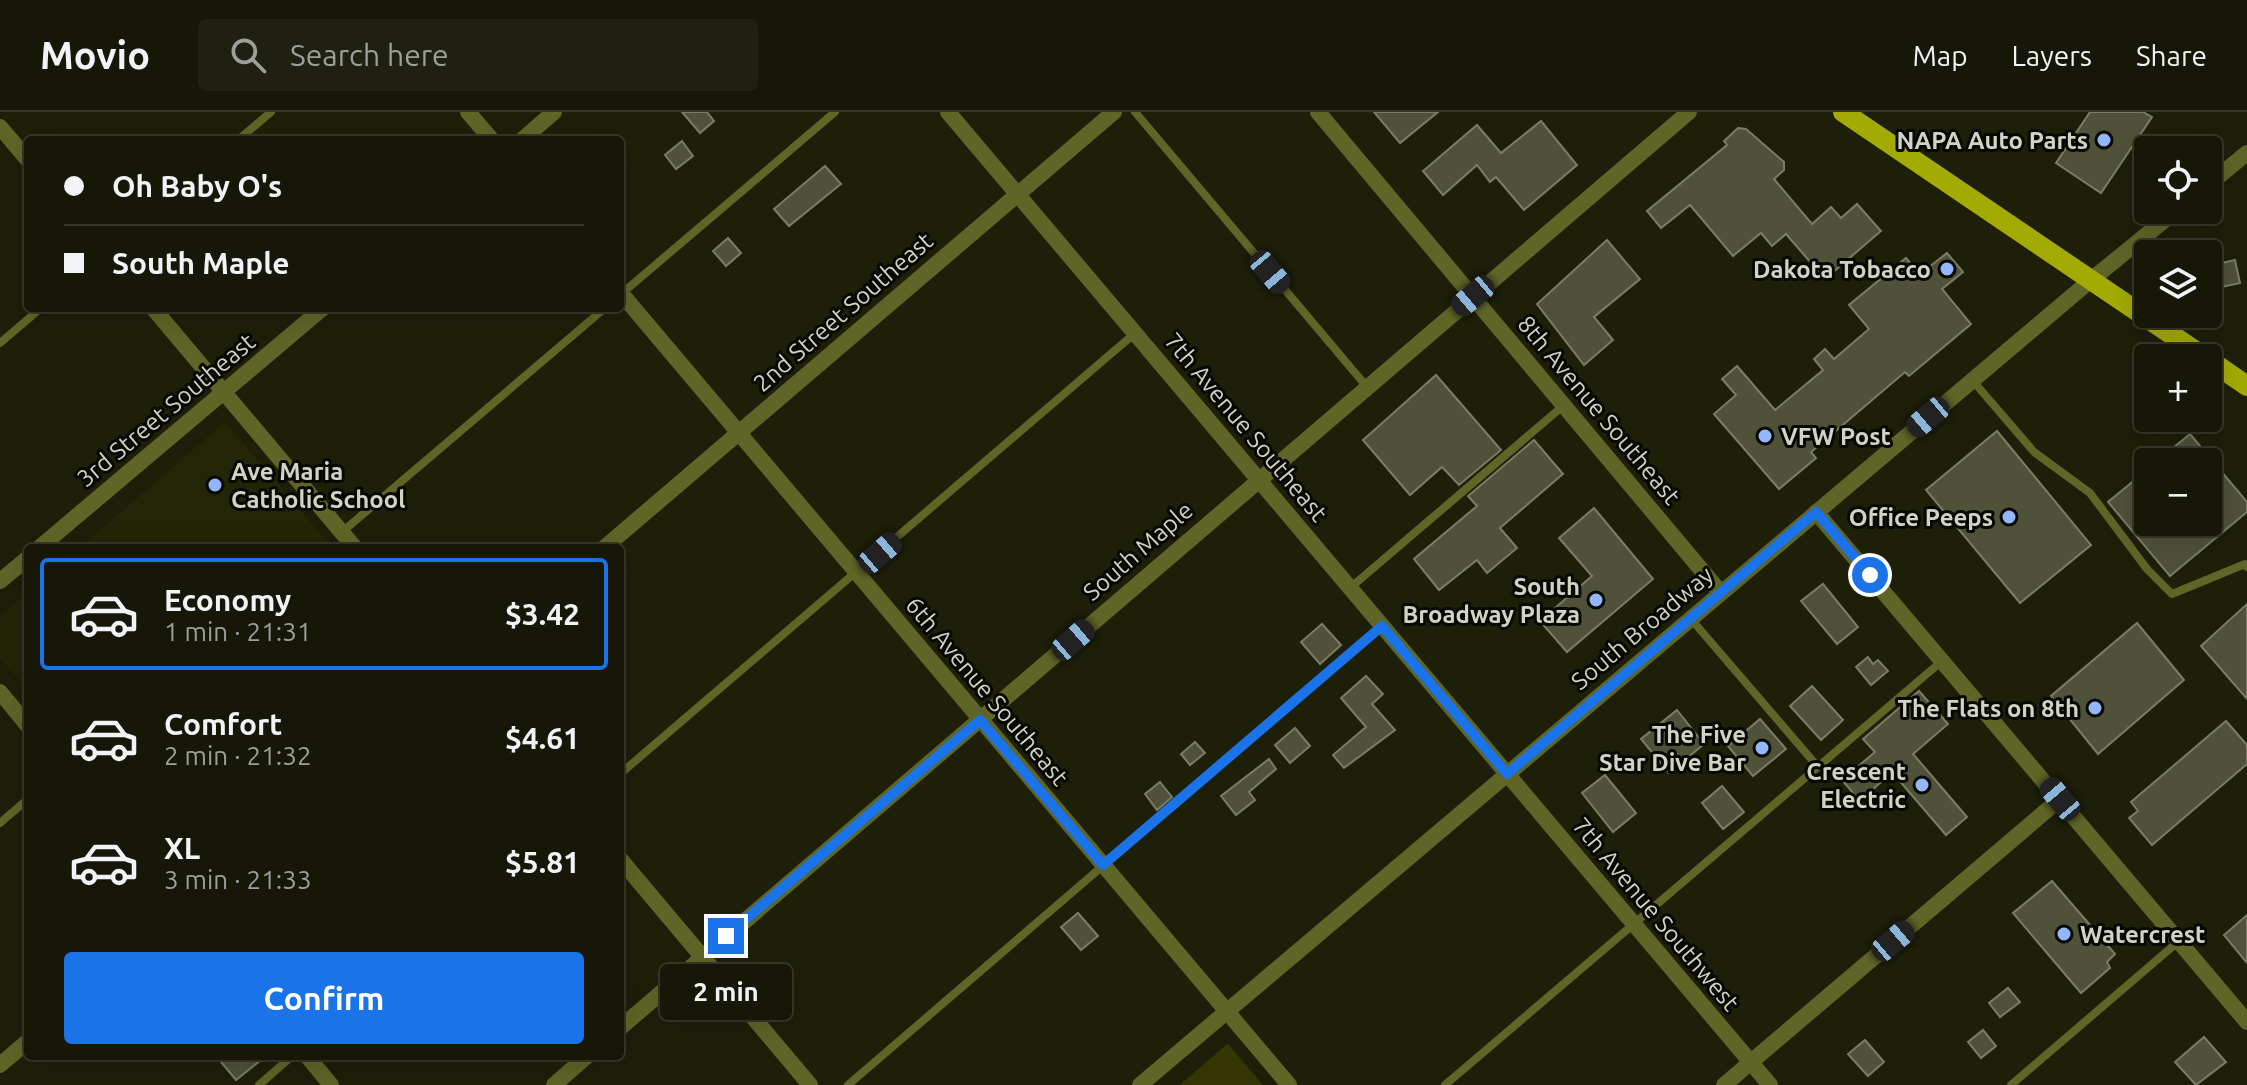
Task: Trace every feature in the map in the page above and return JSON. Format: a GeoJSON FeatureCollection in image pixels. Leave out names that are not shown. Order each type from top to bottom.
{"type":"FeatureCollection","features":[{"type":"Feature","properties":{"kind":"main road"},"geometry":{"type":"LineString","coordinates":[[1843,112],[2185,344]]}},
{"type":"Feature","properties":{"kind":"main road"},"geometry":{"type":"LineString","coordinates":[[2222,369],[2247,386]]}},
{"type":"Feature","properties":{"kind":"street"},"geometry":{"type":"LineString","coordinates":[[468,112],[489,136]]}},
{"type":"Feature","properties":{"kind":"street"},"geometry":{"type":"LineString","coordinates":[[527,136],[554,112]]}},
{"type":"Feature","properties":{"kind":"street","name":"7th Avenue Southeast"},"geometry":{"type":"LineString","coordinates":[[948,112],[1507,774]]}},
{"type":"Feature","properties":{"kind":"street","name":"2nd Street Southeast"},"geometry":{"type":"LineString","coordinates":[[609,544],[1114,112]]}},
{"type":"Feature","properties":{"kind":"street","name":"8th Avenue Southeast"},"geometry":{"type":"LineString","coordinates":[[1318,112],[1720,592]]}},
{"type":"Feature","properties":{"kind":"street","name":"South Maple"},"geometry":{"type":"LineString","coordinates":[[624,1025],[1689,112]]}},
{"type":"Feature","properties":{"kind":"street"},"geometry":{"type":"LineString","coordinates":[[0,127],[24,155]]}},
{"type":"Feature","properties":{"kind":"street"},"geometry":{"type":"LineString","coordinates":[[2222,174],[2247,153]]}},
{"type":"Feature","properties":{"kind":"street","name":"South Broadway"},"geometry":{"type":"LineString","coordinates":[[1140,1085],[1972,379],[2160,224]]}},
{"type":"Feature","properties":{"kind":"street","name":"6th Avenue Southeast"},"geometry":{"type":"LineString","coordinates":[[624,298],[1289,1085]]}},
{"type":"Feature","properties":{"kind":"street"},"geometry":{"type":"LineString","coordinates":[[156,312],[352,544]]}},
{"type":"Feature","properties":{"kind":"street","name":"3rd Street Southeast"},"geometry":{"type":"LineString","coordinates":[[44,544],[318,312]]}},
{"type":"Feature","properties":{"kind":"street"},"geometry":{"type":"LineString","coordinates":[[1816,512],[2247,1022]]}},
{"type":"Feature","properties":{"kind":"street"},"geometry":{"type":"LineString","coordinates":[[0,581],[24,561]]}},
{"type":"Feature","properties":{"kind":"street"},"geometry":{"type":"LineString","coordinates":[[0,692],[24,721]]}},
{"type":"Feature","properties":{"kind":"street","name":"7th Avenue Southwest"},"geometry":{"type":"LineString","coordinates":[[1507,774],[1770,1085]]}},
{"type":"Feature","properties":{"kind":"street"},"geometry":{"type":"LineString","coordinates":[[1724,1085],[2060,799]]}},
{"type":"Feature","properties":{"kind":"street"},"geometry":{"type":"LineString","coordinates":[[624,864],[810,1085]]}},
{"type":"Feature","properties":{"kind":"street"},"geometry":{"type":"LineString","coordinates":[[0,1065],[24,1044]]}},
{"type":"Feature","properties":{"kind":"street"},"geometry":{"type":"LineString","coordinates":[[310,1060],[331,1085]]}},
{"type":"Feature","properties":{"kind":"street"},"geometry":{"type":"LineString","coordinates":[[554,1085],[582,1060]]}},
{"type":"Feature","properties":{"kind":"lane"},"geometry":{"type":"LineString","coordinates":[[243,136],[271,112]]}},
{"type":"Feature","properties":{"kind":"lane"},"geometry":{"type":"LineString","coordinates":[[624,291],[835,112]]}},
{"type":"Feature","properties":{"kind":"lane"},"geometry":{"type":"LineString","coordinates":[[1135,112],[1367,387]]}},
{"type":"Feature","properties":{"kind":"lane"},"geometry":{"type":"LineString","coordinates":[[0,343],[36,312]]}},
{"type":"Feature","properties":{"kind":"lane"},"geometry":{"type":"LineString","coordinates":[[342,532],[600,312]]}},
{"type":"Feature","properties":{"kind":"lane"},"geometry":{"type":"LineString","coordinates":[[624,771],[1135,333]]}},
{"type":"Feature","properties":{"kind":"lane"},"geometry":{"type":"LineString","coordinates":[[1972,379],[2034,452],[2090,493],[2147,569],[2172,594],[2245,564],[2247,567]]}},
{"type":"Feature","properties":{"kind":"lane"},"geometry":{"type":"LineString","coordinates":[[1350,588],[1564,405]]}},
{"type":"Feature","properties":{"kind":"lane"},"geometry":{"type":"LineString","coordinates":[[1690,618],[1818,767]]}},
{"type":"Feature","properties":{"kind":"lane"},"geometry":{"type":"LineString","coordinates":[[848,1085],[1382,626]]}},
{"type":"Feature","properties":{"kind":"lane"},"geometry":{"type":"LineString","coordinates":[[1445,1085],[1942,661]]}},
{"type":"Feature","properties":{"kind":"lane"},"geometry":{"type":"LineString","coordinates":[[0,823],[24,802]]}},
{"type":"Feature","properties":{"kind":"lane"},"geometry":{"type":"LineString","coordinates":[[2011,1085],[2179,941]]}},
{"type":"Feature","properties":{"kind":"lane"},"geometry":{"type":"LineString","coordinates":[[259,1085],[287,1060]]}},
{"type":"Feature","properties":{"kind":"shaded area","name":"Ave Maria Catholic School"},"geometry":{"type":"Polygon","coordinates":[[[225,422],[330,544],[84,544],[225,422]]]}},
{"type":"Feature","properties":{"kind":"shaded area"},"geometry":{"type":"Polygon","coordinates":[[[24,595],[24,685],[0,658],[0,616],[24,595]]]}},
{"type":"Feature","properties":{"kind":"shaded area"},"geometry":{"type":"Polygon","coordinates":[[[1227,1044],[1263,1085],[1180,1085],[1227,1044]]]}},
{"type":"Feature","properties":{"kind":"building"},"geometry":{"type":"Polygon","coordinates":[[[682,112],[707,112],[714,121],[700,133],[682,112]]]}},
{"type":"Feature","properties":{"kind":"building"},"geometry":{"type":"Polygon","coordinates":[[[1374,112],[1438,112],[1400,143],[1374,112]]]}},
{"type":"Feature","properties":{"kind":"building","name":"NAPA Auto Parts"},"geometry":{"type":"Polygon","coordinates":[[[2090,112],[2143,112],[2152,117],[2139,136],[2134,136],[2134,144],[2101,193],[2056,163],[2090,112]]]}},
{"type":"Feature","properties":{"kind":"building"},"geometry":{"type":"Polygon","coordinates":[[[1541,121],[1577,165],[1524,210],[1496,177],[1490,182],[1477,165],[1443,195],[1423,171],[1477,125],[1501,153],[1541,121]]]}},
{"type":"Feature","properties":{"kind":"building"},"geometry":{"type":"Polygon","coordinates":[[[1738,128],[1746,129],[1784,162],[1784,170],[1774,179],[1812,224],[1831,207],[1841,218],[1857,204],[1881,231],[1825,279],[1786,234],[1772,246],[1761,233],[1733,256],[1690,205],[1661,228],[1647,211],[1727,145],[1724,141],[1738,128]]]}},
{"type":"Feature","properties":{"kind":"building"},"geometry":{"type":"Polygon","coordinates":[[[682,141],[693,156],[676,169],[665,155],[682,141]]]}},
{"type":"Feature","properties":{"kind":"building"},"geometry":{"type":"Polygon","coordinates":[[[825,166],[841,184],[789,226],[774,209],[825,166]]]}},
{"type":"Feature","properties":{"kind":"building"},"geometry":{"type":"Polygon","coordinates":[[[728,238],[741,253],[726,266],[713,251],[728,238]]]}},
{"type":"Feature","properties":{"kind":"building"},"geometry":{"type":"Polygon","coordinates":[[[1607,240],[1640,279],[1594,317],[1613,340],[1584,365],[1537,304],[1607,240]]]}},
{"type":"Feature","properties":{"kind":"building"},"geometry":{"type":"Polygon","coordinates":[[[1947,253],[1963,272],[1942,289],[1971,324],[1909,376],[1905,372],[1811,452],[1816,458],[1779,489],[1714,414],[1736,395],[1722,379],[1737,366],[1775,410],[1823,370],[1814,359],[1825,349],[1834,359],[1869,329],[1849,305],[1906,258],[1920,274],[1947,253]]]}},
{"type":"Feature","properties":{"kind":"building"},"geometry":{"type":"Polygon","coordinates":[[[2235,260],[2240,283],[2222,287],[2222,263],[2235,260]]]}},
{"type":"Feature","properties":{"kind":"building"},"geometry":{"type":"Polygon","coordinates":[[[1436,375],[1501,450],[1459,485],[1442,467],[1410,495],[1363,440],[1436,375]]]}},
{"type":"Feature","properties":{"kind":"building","name":"Office Peeps"},"geometry":{"type":"Polygon","coordinates":[[[1997,431],[2091,545],[2020,603],[1926,490],[1997,431]]]}},
{"type":"Feature","properties":{"kind":"building"},"geometry":{"type":"Polygon","coordinates":[[[2190,434],[2202,448],[2173,448],[2190,434]]]}},
{"type":"Feature","properties":{"kind":"building"},"geometry":{"type":"Polygon","coordinates":[[[1534,440],[1563,474],[1500,528],[1517,548],[1487,573],[1477,560],[1439,590],[1414,559],[1477,506],[1468,496],[1534,440]]]}},
{"type":"Feature","properties":{"kind":"building"},"geometry":{"type":"Polygon","coordinates":[[[2222,472],[2247,502],[2247,512],[2222,533],[2222,472]]]}},
{"type":"Feature","properties":{"kind":"building"},"geometry":{"type":"Polygon","coordinates":[[[2134,481],[2134,533],[2108,502],[2134,481]]]}},
{"type":"Feature","properties":{"kind":"building","name":"South Broadway Plaza"},"geometry":{"type":"Polygon","coordinates":[[[1594,508],[1653,579],[1567,652],[1540,621],[1592,576],[1559,538],[1594,508]]]}},
{"type":"Feature","properties":{"kind":"building"},"geometry":{"type":"Polygon","coordinates":[[[2136,536],[2218,536],[2170,576],[2136,536]]]}},
{"type":"Feature","properties":{"kind":"building"},"geometry":{"type":"Polygon","coordinates":[[[1823,584],[1858,627],[1837,644],[1801,601],[1823,584]]]}},
{"type":"Feature","properties":{"kind":"building"},"geometry":{"type":"Polygon","coordinates":[[[2247,604],[2247,699],[2201,646],[2247,604]]]}},
{"type":"Feature","properties":{"kind":"building"},"geometry":{"type":"Polygon","coordinates":[[[2137,623],[2184,680],[2098,754],[2051,696],[2137,623]]]}},
{"type":"Feature","properties":{"kind":"building"},"geometry":{"type":"Polygon","coordinates":[[[1322,624],[1341,645],[1320,664],[1301,642],[1322,624]]]}},
{"type":"Feature","properties":{"kind":"building"},"geometry":{"type":"Polygon","coordinates":[[[1868,657],[1873,664],[1878,660],[1888,671],[1871,685],[1856,667],[1868,657]]]}},
{"type":"Feature","properties":{"kind":"building"},"geometry":{"type":"Polygon","coordinates":[[[1366,676],[1383,694],[1372,704],[1395,730],[1344,768],[1333,755],[1366,727],[1341,698],[1366,676]]]}},
{"type":"Feature","properties":{"kind":"building"},"geometry":{"type":"Polygon","coordinates":[[[1812,686],[1843,720],[1821,740],[1790,706],[1812,686]]]}},
{"type":"Feature","properties":{"kind":"building","name":"Crescent Electric"},"geometry":{"type":"Polygon","coordinates":[[[1919,691],[1948,724],[1913,754],[1967,817],[1946,835],[1892,772],[1860,801],[1842,780],[1875,752],[1863,739],[1919,691]]]}},
{"type":"Feature","properties":{"kind":"building"},"geometry":{"type":"Polygon","coordinates":[[[1677,710],[1704,744],[1669,773],[1641,739],[1677,710]]]}},
{"type":"Feature","properties":{"kind":"building"},"geometry":{"type":"Polygon","coordinates":[[[1760,719],[1786,749],[1753,776],[1728,746],[1760,719]]]}},
{"type":"Feature","properties":{"kind":"building"},"geometry":{"type":"Polygon","coordinates":[[[2226,721],[2247,745],[2247,764],[2152,845],[2129,818],[2138,811],[2131,802],[2226,721]]]}},
{"type":"Feature","properties":{"kind":"building"},"geometry":{"type":"Polygon","coordinates":[[[1295,728],[1310,746],[1290,763],[1275,745],[1295,728]]]}},
{"type":"Feature","properties":{"kind":"building"},"geometry":{"type":"Polygon","coordinates":[[[1195,742],[1205,753],[1190,765],[1181,754],[1195,742]]]}},
{"type":"Feature","properties":{"kind":"building"},"geometry":{"type":"Polygon","coordinates":[[[1269,759],[1276,769],[1249,792],[1255,800],[1236,815],[1221,796],[1269,759]]]}},
{"type":"Feature","properties":{"kind":"building"},"geometry":{"type":"Polygon","coordinates":[[[1605,775],[1636,813],[1613,832],[1582,793],[1605,775]]]}},
{"type":"Feature","properties":{"kind":"building"},"geometry":{"type":"Polygon","coordinates":[[[1160,782],[1172,797],[1157,810],[1145,794],[1160,782]]]}},
{"type":"Feature","properties":{"kind":"building"},"geometry":{"type":"Polygon","coordinates":[[[1722,786],[1744,812],[1723,829],[1702,803],[1722,786]]]}},
{"type":"Feature","properties":{"kind":"building","name":"Watercrest"},"geometry":{"type":"Polygon","coordinates":[[[2052,881],[2115,954],[2107,962],[2110,968],[2081,993],[2013,913],[2052,881]]]}},
{"type":"Feature","properties":{"kind":"building"},"geometry":{"type":"Polygon","coordinates":[[[1078,913],[1098,936],[1081,950],[1061,927],[1078,913]]]}},
{"type":"Feature","properties":{"kind":"building"},"geometry":{"type":"Polygon","coordinates":[[[2247,915],[2247,963],[2224,935],[2247,915]]]}},
{"type":"Feature","properties":{"kind":"building"},"geometry":{"type":"Polygon","coordinates":[[[2008,988],[2020,1002],[2000,1017],[1989,1003],[2008,988]]]}},
{"type":"Feature","properties":{"kind":"building"},"geometry":{"type":"Polygon","coordinates":[[[1983,1030],[1996,1046],[1981,1058],[1968,1042],[1983,1030]]]}},
{"type":"Feature","properties":{"kind":"building"},"geometry":{"type":"Polygon","coordinates":[[[2204,1037],[2226,1062],[2196,1085],[2175,1062],[2204,1037]]]}},
{"type":"Feature","properties":{"kind":"building"},"geometry":{"type":"Polygon","coordinates":[[[1865,1040],[1884,1062],[1868,1076],[1848,1054],[1865,1040]]]}},
{"type":"Feature","properties":{"kind":"building"},"geometry":{"type":"Polygon","coordinates":[[[219,1060],[261,1060],[236,1080],[219,1060]]]}},
{"type":"Feature","properties":{"kind":"place","name":"NAPA Auto Parts"},"geometry":{"type":"Point","coordinates":[2104,140]}},
{"type":"Feature","properties":{"kind":"place","name":"Dakota Tobacco"},"geometry":{"type":"Point","coordinates":[1947,269]}},
{"type":"Feature","properties":{"kind":"place","name":"VFW Post"},"geometry":{"type":"Point","coordinates":[1765,436]}},
{"type":"Feature","properties":{"kind":"place","name":"Ave Maria Catholic School"},"geometry":{"type":"Point","coordinates":[215,485]}},
{"type":"Feature","properties":{"kind":"place","name":"Office Peeps"},"geometry":{"type":"Point","coordinates":[2009,517]}},
{"type":"Feature","properties":{"kind":"place","name":"South Broadway Plaza"},"geometry":{"type":"Point","coordinates":[1596,600]}},
{"type":"Feature","properties":{"kind":"place","name":"The Flats on 8th"},"geometry":{"type":"Point","coordinates":[2095,708]}},
{"type":"Feature","properties":{"kind":"place","name":"The Five Star Dive Bar"},"geometry":{"type":"Point","coordinates":[1762,748]}},
{"type":"Feature","properties":{"kind":"place","name":"Crescent Electric"},"geometry":{"type":"Point","coordinates":[1922,785]}},
{"type":"Feature","properties":{"kind":"place","name":"Watercrest"},"geometry":{"type":"Point","coordinates":[2064,934]}},
{"type":"Feature","properties":{"kind":"route"},"geometry":{"type":"LineString","coordinates":[[726,936],[980,720],[1103,865],[1382,626],[1507,774],[1816,512],[1870,575]]}}]}
